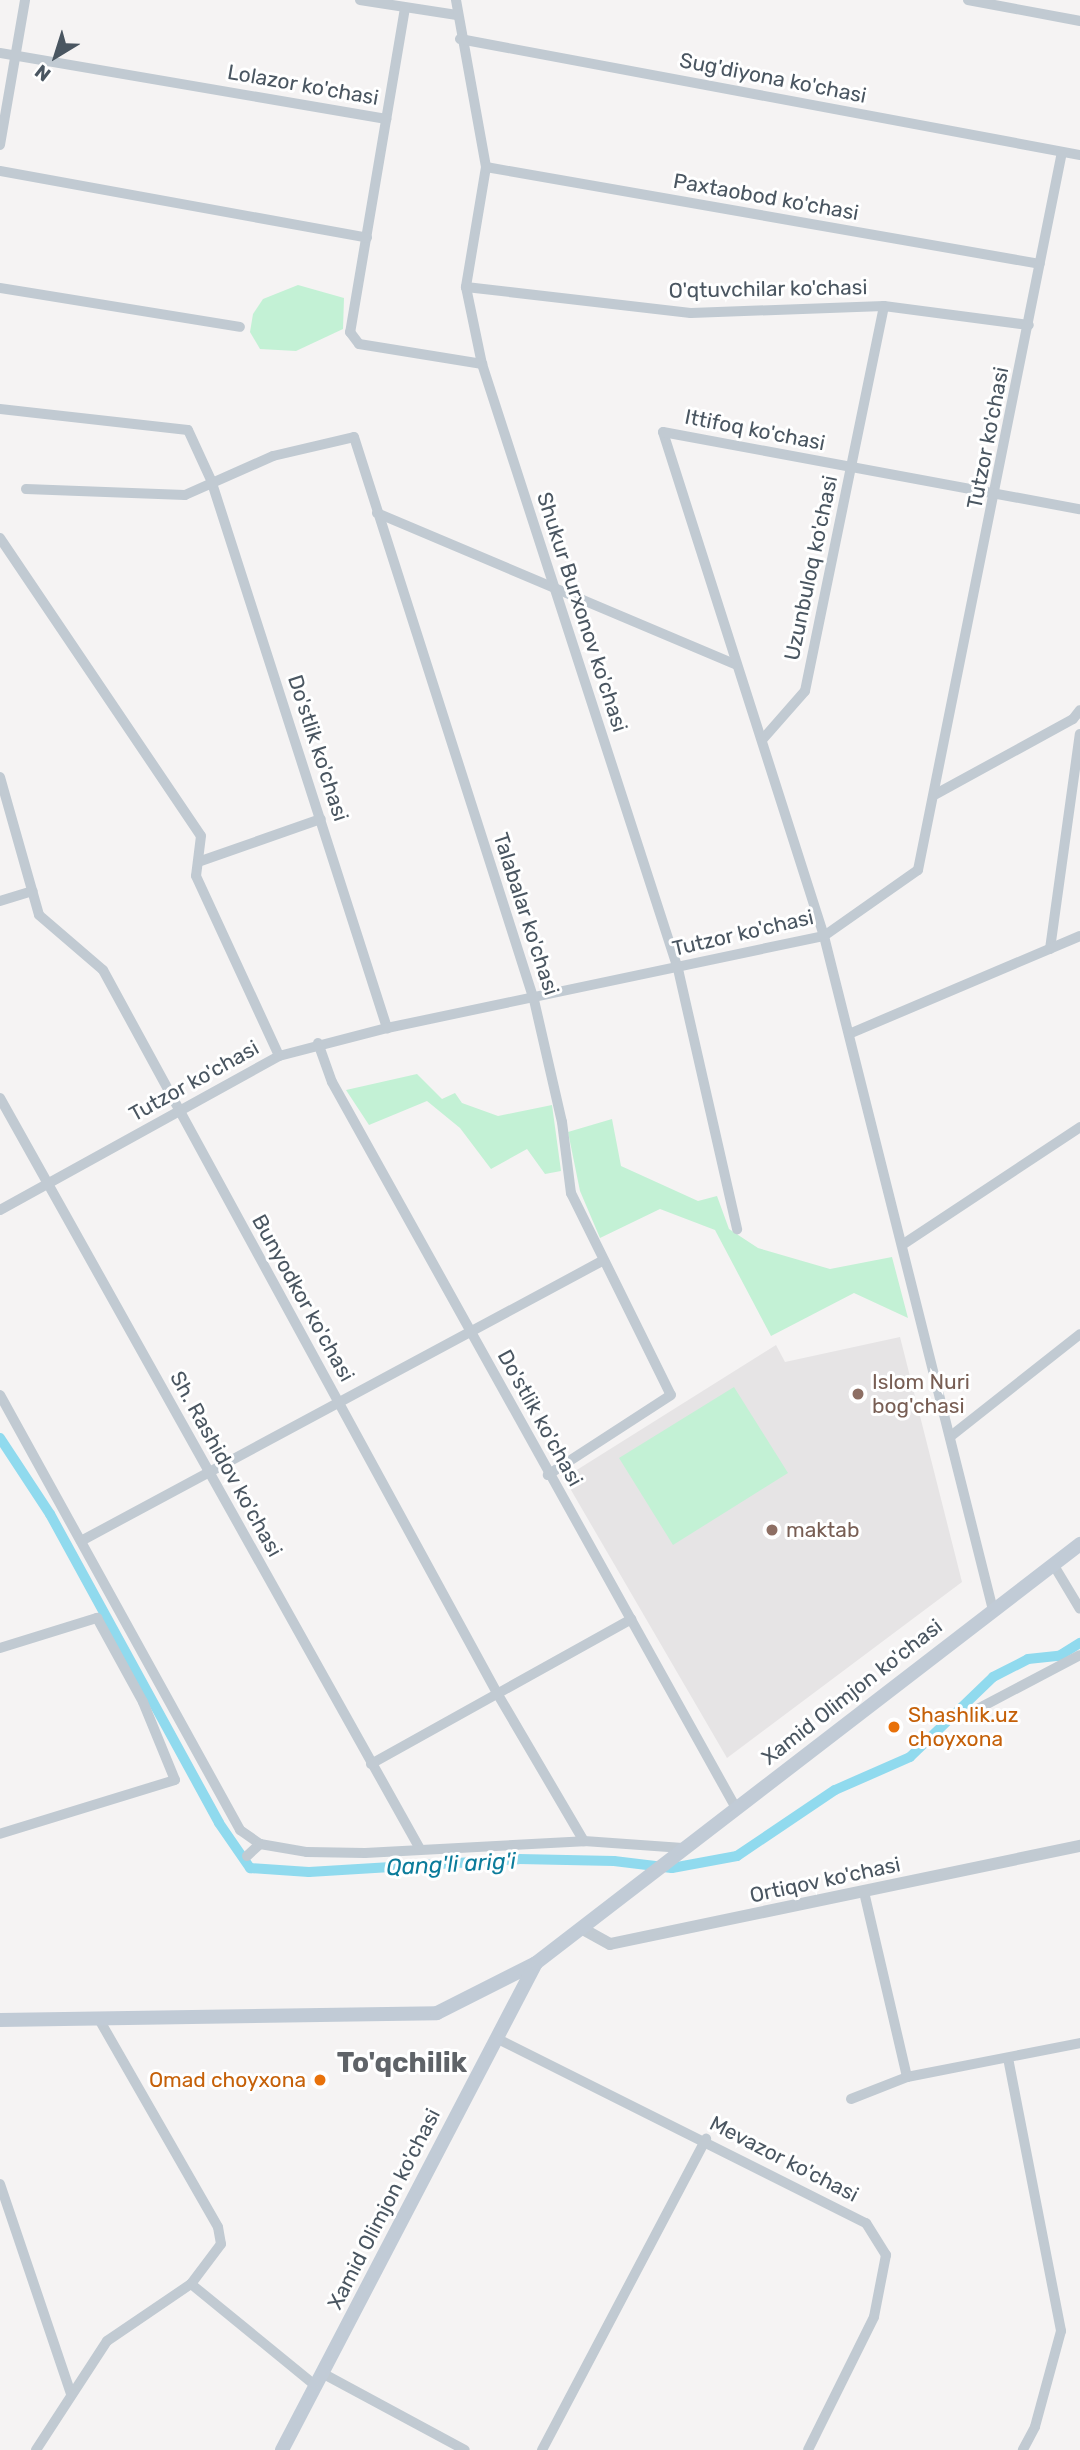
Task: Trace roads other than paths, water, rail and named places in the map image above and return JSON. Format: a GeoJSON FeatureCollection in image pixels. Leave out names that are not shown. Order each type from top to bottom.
{"type":"FeatureCollection","features":[{"type":"Feature","properties":{"kind":"main road","name":"Xamid Olimjon ko'chasi"},"geometry":{"type":"LineString","coordinates":[[282,2450],[536,1963],[1080,1544]]}},
{"type":"Feature","properties":{"kind":"main road"},"geometry":{"type":"LineString","coordinates":[[0,2020],[437,2012],[536,1963]]}},
{"type":"Feature","properties":{"kind":"street"},"geometry":{"type":"LineString","coordinates":[[0,145],[25,0]]}},
{"type":"Feature","properties":{"kind":"street"},"geometry":{"type":"LineString","coordinates":[[360,0],[457,15]]}},
{"type":"Feature","properties":{"kind":"street","name":"Shukur Burxonov ko'chasi"},"geometry":{"type":"LineString","coordinates":[[456,0],[460,39],[486,167],[466,287],[482,364],[678,969],[737,1230]]}},
{"type":"Feature","properties":{"kind":"street"},"geometry":{"type":"LineString","coordinates":[[968,0],[1080,21]]}},
{"type":"Feature","properties":{"kind":"street"},"geometry":{"type":"LineString","coordinates":[[1044,13],[1046,0]]}},
{"type":"Feature","properties":{"kind":"street"},"geometry":{"type":"LineString","coordinates":[[386,119],[405,8]]}},
{"type":"Feature","properties":{"kind":"street","name":"Sug'diyona ko'chasi"},"geometry":{"type":"LineString","coordinates":[[460,39],[1080,155]]}},
{"type":"Feature","properties":{"kind":"street","name":"Lolazor ko'chasi"},"geometry":{"type":"LineString","coordinates":[[0,53],[386,119],[350,332],[359,344],[482,364]]}},
{"type":"Feature","properties":{"kind":"street","name":"Tutzor ko'chasi"},"geometry":{"type":"LineString","coordinates":[[0,1210],[279,1056],[387,1028],[534,1000],[824,936],[918,870],[936,794],[996,495],[1062,152]]}},
{"type":"Feature","properties":{"kind":"street","name":"Paxtaobod ko'chasi"},"geometry":{"type":"LineString","coordinates":[[486,167],[1040,264]]}},
{"type":"Feature","properties":{"kind":"street"},"geometry":{"type":"LineString","coordinates":[[0,171],[367,238]]}},
{"type":"Feature","properties":{"kind":"street","name":"O'qtuvchilar ko'chasi"},"geometry":{"type":"LineString","coordinates":[[466,287],[691,313],[884,306],[1029,325]]}},
{"type":"Feature","properties":{"kind":"street"},"geometry":{"type":"LineString","coordinates":[[0,288],[240,327]]}},
{"type":"Feature","properties":{"kind":"street","name":"Uzunbuloq ko'chasi"},"geometry":{"type":"LineString","coordinates":[[762,740],[806,691],[884,306]]}},
{"type":"Feature","properties":{"kind":"street","name":"Do'stlik ko'chasi"},"geometry":{"type":"LineString","coordinates":[[0,409],[188,430],[211,480],[387,1028]]}},
{"type":"Feature","properties":{"kind":"street","name":"Ittifoq ko'chasi"},"geometry":{"type":"LineString","coordinates":[[736,664],[663,432],[1080,509]]}},
{"type":"Feature","properties":{"kind":"street","name":"Talabalar ko'chasi"},"geometry":{"type":"LineString","coordinates":[[211,480],[273,456],[354,437],[534,1000],[562,1122],[570,1193],[671,1395],[548,1475]]}},
{"type":"Feature","properties":{"kind":"street"},"geometry":{"type":"LineString","coordinates":[[26,489],[185,495],[211,480]]}},
{"type":"Feature","properties":{"kind":"street"},"geometry":{"type":"LineString","coordinates":[[377,513],[736,664],[824,936],[993,1610]]}},
{"type":"Feature","properties":{"kind":"street"},"geometry":{"type":"LineString","coordinates":[[0,538],[201,836],[196,876],[279,1056]]}},
{"type":"Feature","properties":{"kind":"street"},"geometry":{"type":"LineString","coordinates":[[936,794],[1073,719],[1080,709]]}},
{"type":"Feature","properties":{"kind":"street"},"geometry":{"type":"LineString","coordinates":[[1050,948],[1080,734]]}},
{"type":"Feature","properties":{"kind":"street","name":"Bunyodkor ko'chasi"},"geometry":{"type":"LineString","coordinates":[[0,777],[39,915],[103,970],[497,1693],[584,1841]]}},
{"type":"Feature","properties":{"kind":"street"},"geometry":{"type":"LineString","coordinates":[[198,862],[321,819]]}},
{"type":"Feature","properties":{"kind":"street"},"geometry":{"type":"LineString","coordinates":[[0,901],[33,891]]}},
{"type":"Feature","properties":{"kind":"street"},"geometry":{"type":"LineString","coordinates":[[849,1034],[1080,936]]}},
{"type":"Feature","properties":{"kind":"street","name":"Do'stlik ko'chasi"},"geometry":{"type":"LineString","coordinates":[[318,1044],[332,1082],[548,1475],[736,1808]]}},
{"type":"Feature","properties":{"kind":"street","name":"Sh. Rashidov ko'chasi"},"geometry":{"type":"LineString","coordinates":[[0,1098],[420,1849]]}},
{"type":"Feature","properties":{"kind":"street"},"geometry":{"type":"LineString","coordinates":[[902,1245],[1080,1128]]}},
{"type":"Feature","properties":{"kind":"street"},"geometry":{"type":"LineString","coordinates":[[80,1541],[602,1261]]}},
{"type":"Feature","properties":{"kind":"street"},"geometry":{"type":"LineString","coordinates":[[951,1436],[1080,1334]]}},
{"type":"Feature","properties":{"kind":"street"},"geometry":{"type":"LineString","coordinates":[[0,1395],[240,1830],[260,1844],[307,1852],[584,1841],[683,1848]]}},
{"type":"Feature","properties":{"kind":"street"},"geometry":{"type":"LineString","coordinates":[[1054,1564],[1080,1609]]}},
{"type":"Feature","properties":{"kind":"street"},"geometry":{"type":"LineString","coordinates":[[0,1648],[97,1618],[143,1702],[174,1780],[0,1834]]}},
{"type":"Feature","properties":{"kind":"street"},"geometry":{"type":"LineString","coordinates":[[371,1764],[631,1619]]}},
{"type":"Feature","properties":{"kind":"street"},"geometry":{"type":"LineString","coordinates":[[970,1713],[1080,1655]]}},
{"type":"Feature","properties":{"kind":"street"},"geometry":{"type":"LineString","coordinates":[[247,1856],[260,1844]]}},
{"type":"Feature","properties":{"kind":"street","name":"Ortiqov ko'chasi"},"geometry":{"type":"LineString","coordinates":[[581,1928],[610,1944],[1080,1846]]}},
{"type":"Feature","properties":{"kind":"street"},"geometry":{"type":"LineString","coordinates":[[864,1892],[907,2077]]}},
{"type":"Feature","properties":{"kind":"street"},"geometry":{"type":"LineString","coordinates":[[36,2450],[107,2341],[148,2309],[191,2284],[221,2244],[218,2227],[99,2019]]}},
{"type":"Feature","properties":{"kind":"street","name":"Mevazor ko'chasi"},"geometry":{"type":"LineString","coordinates":[[496,2038],[706,2140],[866,2223],[886,2255],[874,2317],[807,2450]]}},
{"type":"Feature","properties":{"kind":"street"},"geometry":{"type":"LineString","coordinates":[[851,2099],[907,2077],[1080,2043]]}},
{"type":"Feature","properties":{"kind":"street"},"geometry":{"type":"LineString","coordinates":[[1008,2058],[1061,2331],[1035,2427],[1023,2450]]}},
{"type":"Feature","properties":{"kind":"street"},"geometry":{"type":"LineString","coordinates":[[542,2450],[706,2140]]}},
{"type":"Feature","properties":{"kind":"street"},"geometry":{"type":"LineString","coordinates":[[0,2184],[71,2394]]}},
{"type":"Feature","properties":{"kind":"street"},"geometry":{"type":"LineString","coordinates":[[191,2284],[319,2380],[465,2450]]}},
{"type":"Feature","properties":{"kind":"waterway","name":"Qang'li arig'i"},"geometry":{"type":"LineString","coordinates":[[0,1438],[50,1514],[219,1823],[250,1868],[309,1872],[519,1859],[614,1861],[672,1868],[737,1856],[835,1790],[910,1757],[993,1677],[1028,1659],[1059,1656],[1080,1643]]}},
{"type":"Feature","properties":{"kind":"place","name":"Islom Nuri bog'chasi"},"geometry":{"type":"Point","coordinates":[858,1394]}},
{"type":"Feature","properties":{"kind":"place","name":"maktab"},"geometry":{"type":"Point","coordinates":[772,1530]}},
{"type":"Feature","properties":{"kind":"place","name":"Shashlik.uz choyxona"},"geometry":{"type":"Point","coordinates":[894,1727]}},
{"type":"Feature","properties":{"kind":"place","name":"Omad choyxona"},"geometry":{"type":"Point","coordinates":[320,2080]}},
{"type":"Feature","properties":{"kind":"district","name":"To'qchilik"},"geometry":{"type":"Point","coordinates":[402,2063]}}]}
